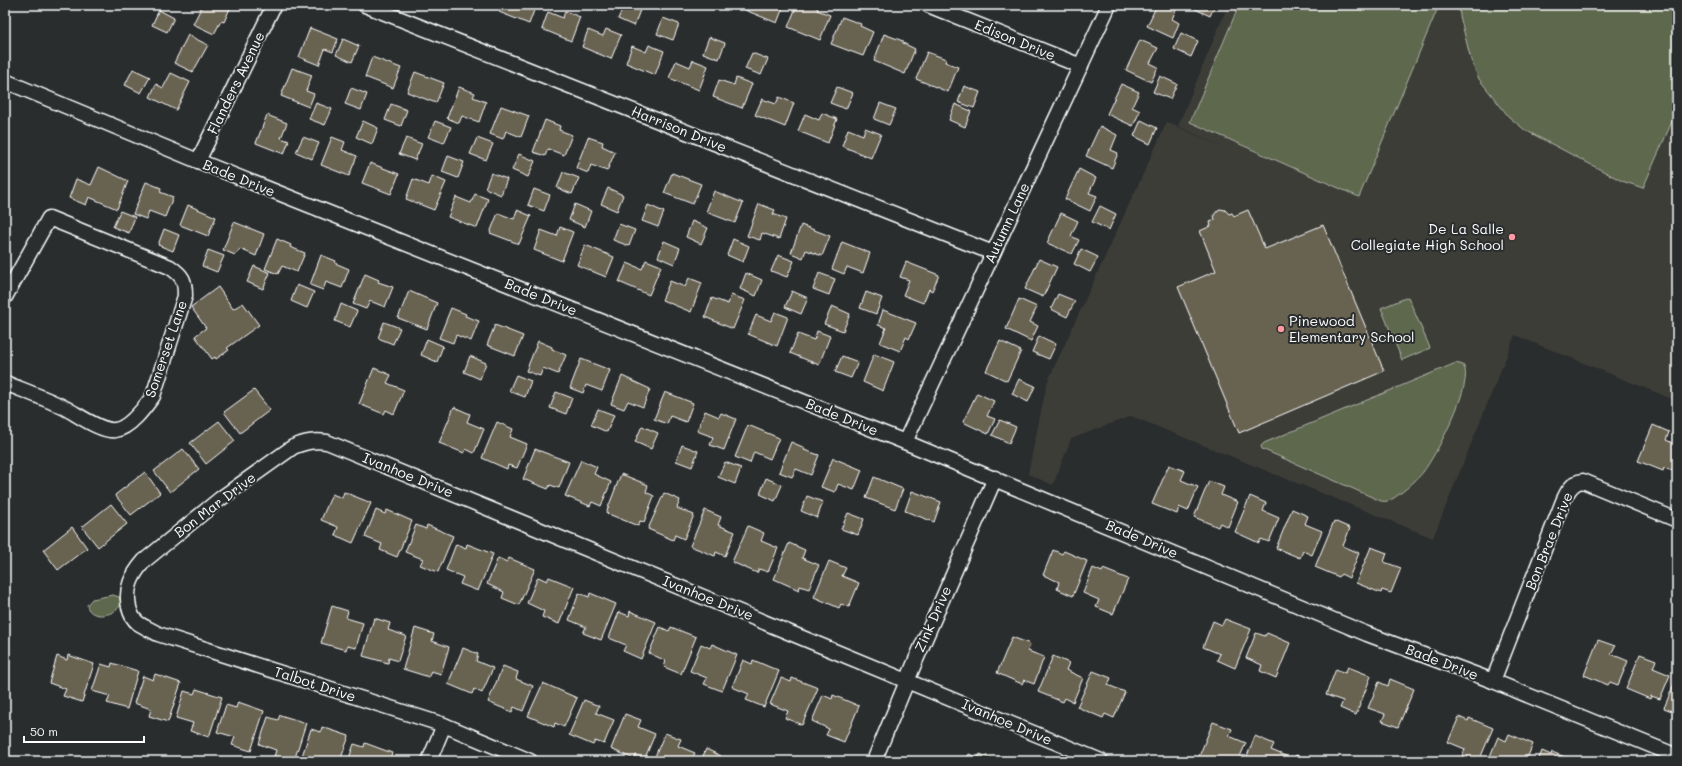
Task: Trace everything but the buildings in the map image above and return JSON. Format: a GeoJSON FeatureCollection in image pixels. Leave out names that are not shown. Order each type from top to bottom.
{"type":"FeatureCollection","features":[{"type":"Feature","properties":{"kind":"street","name":"Flanders Avenue"},"geometry":{"type":"LineString","coordinates":[[198,161],[274,5]]}},
{"type":"Feature","properties":{"kind":"street","name":"Harrison Drive"},"geometry":{"type":"LineString","coordinates":[[365,5],[993,253]]}},
{"type":"Feature","properties":{"kind":"street","name":"Edison Drive"},"geometry":{"type":"LineString","coordinates":[[928,5],[1081,66]]}},
{"type":"Feature","properties":{"kind":"street","name":"Autumn Lane"},"geometry":{"type":"LineString","coordinates":[[905,442],[1109,5]]}},
{"type":"Feature","properties":{"kind":"street","name":"Bade Drive"},"geometry":{"type":"LineString","coordinates":[[5,81],[198,161],[995,478],[1367,634],[1493,681],[1677,756]]}},
{"type":"Feature","properties":{"kind":"street","name":"Somerset Lane"},"geometry":{"type":"LineString","coordinates":[[5,383],[65,408],[97,426],[114,430],[128,423],[144,409],[153,396],[185,296],[185,284],[180,273],[170,267],[49,218],[6,293]]}},
{"type":"Feature","properties":{"kind":"street","name":"Bon Mar Drive"},"geometry":{"type":"LineString","coordinates":[[128,584],[144,561],[220,499],[293,447],[314,440]]}},
{"type":"Feature","properties":{"kind":"street","name":"Ivanhoe Drive"},"geometry":{"type":"LineString","coordinates":[[314,440],[327,442],[350,450],[1101,761]]}},
{"type":"Feature","properties":{"kind":"street","name":"Zink Drive"},"geometry":{"type":"LineString","coordinates":[[874,761],[995,478]]}},
{"type":"Feature","properties":{"kind":"street","name":"Bon Brae Drive"},"geometry":{"type":"LineString","coordinates":[[1493,681],[1558,514],[1567,493],[1574,484],[1583,481],[1677,520]]}},
{"type":"Feature","properties":{"kind":"street","name":"Talbot Drive"},"geometry":{"type":"LineString","coordinates":[[128,584],[127,598],[130,613],[137,622],[158,634],[444,726],[530,761]]}},
{"type":"Feature","properties":{"kind":"street"},"geometry":{"type":"LineString","coordinates":[[429,761],[444,726]]}},
{"type":"Feature","properties":{"kind":"shaded area"},"geometry":{"type":"Polygon","coordinates":[[[1228,5],[1677,5],[1677,401],[1515,335],[1433,538],[1131,416],[1071,439],[1053,485],[1028,474],[1047,383],[1167,122],[1230,151],[1178,126],[1228,5]]]}},
{"type":"Feature","properties":{"kind":"green space"},"geometry":{"type":"Polygon","coordinates":[[[1239,5],[1439,5],[1359,197],[1190,122],[1239,5]]]}},
{"type":"Feature","properties":{"kind":"green space"},"geometry":{"type":"Polygon","coordinates":[[[1459,5],[1677,5],[1677,110],[1643,188],[1622,181],[1525,130],[1509,117],[1479,79],[1471,60],[1460,16],[1459,5]]]}},
{"type":"Feature","properties":{"kind":"green space"},"geometry":{"type":"Polygon","coordinates":[[[1408,297],[1430,348],[1402,360],[1381,308],[1408,297]]]}},
{"type":"Feature","properties":{"kind":"green space"},"geometry":{"type":"Polygon","coordinates":[[[1456,363],[1463,365],[1466,374],[1459,402],[1444,436],[1429,464],[1420,475],[1406,489],[1391,500],[1381,501],[1262,449],[1261,446],[1264,443],[1456,363]]]}},
{"type":"Feature","properties":{"kind":"green space"},"geometry":{"type":"Polygon","coordinates":[[[113,595],[119,597],[121,603],[115,611],[109,614],[98,615],[89,610],[87,605],[92,599],[113,595]]]}},
{"type":"Feature","properties":{"kind":"place","name":"De La Salle Collegiate High School"},"geometry":{"type":"Point","coordinates":[1512,237]}},
{"type":"Feature","properties":{"kind":"place","name":"Pinewood Elementary School"},"geometry":{"type":"Point","coordinates":[1281,329]}}]}
